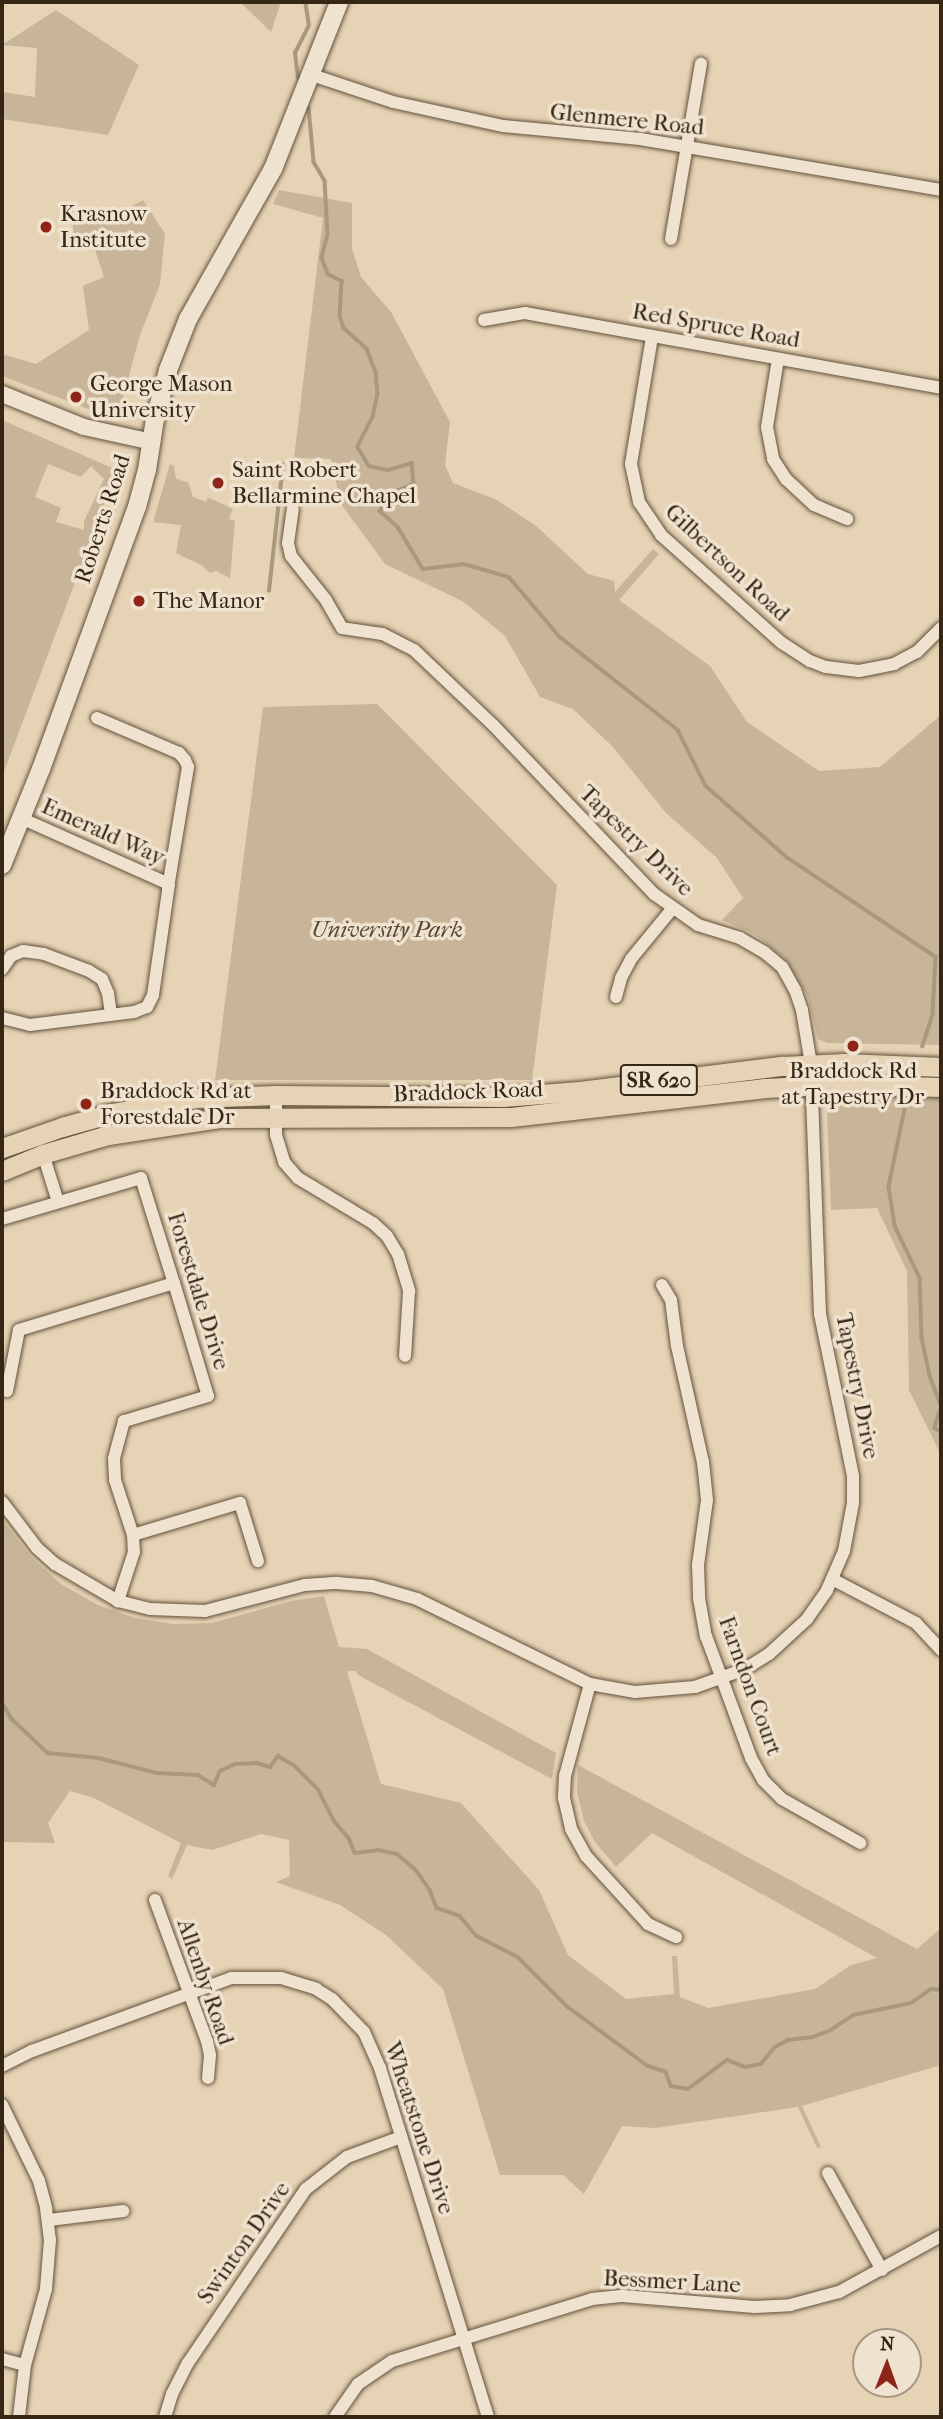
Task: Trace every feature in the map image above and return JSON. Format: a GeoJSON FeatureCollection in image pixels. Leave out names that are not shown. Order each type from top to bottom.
{"type":"FeatureCollection","features":[{"type":"Feature","properties":{"kind":"main road","name":"Roberts Road"},"geometry":{"type":"LineString","coordinates":[[2,864],[137,507],[169,370],[188,319],[273,169],[339,2]]}},
{"type":"Feature","properties":{"kind":"main road","name":"Braddock Road"},"geometry":{"type":"LineString","coordinates":[[2,1148],[62,1126],[151,1105],[196,1098],[276,1095],[503,1097],[811,1064],[941,1067]]}},
{"type":"Feature","properties":{"kind":"main road","name":"Braddock Road"},"geometry":{"type":"LineString","coordinates":[[2,1171],[43,1154],[108,1135],[169,1124],[275,1117],[426,1120],[510,1117],[630,1106],[727,1091],[811,1085],[941,1087]]}},
{"type":"Feature","properties":{"kind":"street"},"geometry":{"type":"LineString","coordinates":[[671,239],[701,64]]}},
{"type":"Feature","properties":{"kind":"street","name":"Glenmere Road"},"geometry":{"type":"LineString","coordinates":[[312,75],[404,105],[503,126],[688,146],[941,190]]}},
{"type":"Feature","properties":{"kind":"street","name":"Red Spruce Road"},"geometry":{"type":"LineString","coordinates":[[484,320],[525,313],[941,388]]}},
{"type":"Feature","properties":{"kind":"street","name":"Gilbertson Road"},"geometry":{"type":"LineString","coordinates":[[652,337],[631,464],[639,502],[661,535],[782,643],[810,661],[826,667],[859,671],[894,664],[916,652],[941,628]]}},
{"type":"Feature","properties":{"kind":"street"},"geometry":{"type":"LineString","coordinates":[[778,359],[767,426],[773,459],[786,479],[814,505],[847,519]]}},
{"type":"Feature","properties":{"kind":"street"},"geometry":{"type":"LineString","coordinates":[[2,394],[79,426],[152,442]]}},
{"type":"Feature","properties":{"kind":"street","name":"Tapestry Drive"},"geometry":{"type":"LineString","coordinates":[[2,1503],[31,1541],[55,1564],[118,1601],[150,1609],[205,1611],[304,1585],[337,1583],[372,1586],[417,1599],[590,1684],[655,1692],[695,1687],[722,1679],[745,1669],[787,1640],[807,1619],[832,1579],[850,1526],[853,1476],[820,1314],[811,1064],[802,1010],[782,967],[764,951],[740,939],[698,925],[672,909],[425,660],[407,646],[382,634],[342,628],[326,600],[291,555],[288,543],[293,509]]}},
{"type":"Feature","properties":{"kind":"street"},"geometry":{"type":"LineString","coordinates":[[2,1018],[30,1025],[111,1015],[147,1007],[153,995],[188,767],[179,753],[97,718]]}},
{"type":"Feature","properties":{"kind":"street","name":"Emerald Way"},"geometry":{"type":"LineString","coordinates":[[21,818],[169,886]]}},
{"type":"Feature","properties":{"kind":"street"},"geometry":{"type":"LineString","coordinates":[[616,998],[621,978],[631,959],[672,909]]}},
{"type":"Feature","properties":{"kind":"street"},"geometry":{"type":"LineString","coordinates":[[2,970],[11,956],[23,951],[44,954],[89,971],[102,979],[108,993],[111,1015]]}},
{"type":"Feature","properties":{"kind":"street"},"geometry":{"type":"LineString","coordinates":[[276,1095],[278,1150],[298,1178],[369,1219],[387,1236],[398,1254],[409,1291],[405,1356]]}},
{"type":"Feature","properties":{"kind":"street"},"geometry":{"type":"LineString","coordinates":[[2,1219],[58,1202],[43,1154]]}},
{"type":"Feature","properties":{"kind":"street","name":"Forestdale Drive"},"geometry":{"type":"LineString","coordinates":[[58,1202],[141,1178],[208,1396],[124,1421],[114,1459],[115,1480],[133,1535],[134,1552],[118,1601]]}},
{"type":"Feature","properties":{"kind":"street"},"geometry":{"type":"LineString","coordinates":[[7,1391],[19,1330],[174,1283]]}},
{"type":"Feature","properties":{"kind":"street","name":"Farndon Court"},"geometry":{"type":"LineString","coordinates":[[662,1285],[671,1300],[677,1346],[703,1462],[707,1500],[698,1565],[699,1598],[706,1636],[751,1758],[764,1781],[782,1799],[860,1843]]}},
{"type":"Feature","properties":{"kind":"street"},"geometry":{"type":"LineString","coordinates":[[133,1535],[240,1503],[258,1561]]}},
{"type":"Feature","properties":{"kind":"street"},"geometry":{"type":"LineString","coordinates":[[832,1579],[916,1623],[941,1650]]}},
{"type":"Feature","properties":{"kind":"street"},"geometry":{"type":"LineString","coordinates":[[590,1684],[565,1776],[564,1798],[571,1829],[586,1856],[648,1924],[676,1937]]}},
{"type":"Feature","properties":{"kind":"street","name":"Allenby Road"},"geometry":{"type":"LineString","coordinates":[[155,1900],[210,2054],[208,2078]]}},
{"type":"Feature","properties":{"kind":"street","name":"Wheatstone Drive"},"geometry":{"type":"LineString","coordinates":[[2,2066],[32,2051],[231,1978],[262,1976],[300,1983],[332,1999],[355,2020],[372,2046],[488,2417]]}},
{"type":"Feature","properties":{"kind":"street"},"geometry":{"type":"LineString","coordinates":[[2,2105],[28,2153],[48,2220],[50,2257],[46,2290],[25,2364],[19,2417]]}},
{"type":"Feature","properties":{"kind":"street","name":"Swinton Drive"},"geometry":{"type":"LineString","coordinates":[[165,2417],[177,2383],[188,2363],[306,2189],[347,2157],[401,2137]]}},
{"type":"Feature","properties":{"kind":"street"},"geometry":{"type":"LineString","coordinates":[[828,2173],[883,2270]]}},
{"type":"Feature","properties":{"kind":"street"},"geometry":{"type":"LineString","coordinates":[[48,2220],[123,2211]]}},
{"type":"Feature","properties":{"kind":"street","name":"Bessmer Lane"},"geometry":{"type":"LineString","coordinates":[[335,2417],[358,2384],[382,2367],[463,2338],[602,2297],[755,2307],[790,2305],[839,2292],[941,2236]]}},
{"type":"Feature","properties":{"kind":"street"},"geometry":{"type":"LineString","coordinates":[[2,2359],[25,2364]]}},
{"type":"Feature","properties":{"kind":"green space"},"geometry":{"type":"Polygon","coordinates":[[[240,2],[281,2],[271,32],[240,2]]]}},
{"type":"Feature","properties":{"kind":"green space"},"geometry":{"type":"Polygon","coordinates":[[[56,10],[139,65],[108,135],[2,119],[2,92],[35,97],[37,48],[2,45],[56,10]]]}},
{"type":"Feature","properties":{"kind":"green space"},"geometry":{"type":"Polygon","coordinates":[[[279,190],[352,203],[352,249],[361,277],[391,312],[450,422],[445,465],[453,483],[497,500],[536,526],[588,574],[614,581],[615,592],[653,549],[659,554],[619,600],[710,666],[747,722],[819,771],[880,767],[941,715],[941,1045],[827,1043],[818,1039],[808,997],[786,960],[756,935],[722,920],[743,898],[717,858],[666,813],[613,747],[573,709],[540,697],[505,636],[464,602],[385,564],[341,504],[331,459],[294,458],[323,218],[273,204],[279,190]]]}},
{"type":"Feature","properties":{"kind":"green space"},"geometry":{"type":"Polygon","coordinates":[[[143,200],[165,234],[160,284],[140,335],[117,420],[2,376],[2,354],[36,364],[89,330],[83,286],[104,277],[91,238],[74,239],[72,211],[121,212],[143,200]]]}},
{"type":"Feature","properties":{"kind":"green space"},"geometry":{"type":"Polygon","coordinates":[[[2,420],[117,470],[2,777],[2,420]],[[48,464],[35,497],[61,508],[56,522],[84,530],[84,521],[104,479],[91,466],[81,477],[48,464]]]}},
{"type":"Feature","properties":{"kind":"green space"},"geometry":{"type":"Polygon","coordinates":[[[170,464],[174,466],[176,479],[188,482],[193,497],[206,502],[207,498],[212,499],[233,509],[229,519],[235,521],[230,578],[216,571],[210,573],[203,566],[176,553],[181,525],[153,522],[170,464]]]}},
{"type":"Feature","properties":{"kind":"green space","name":"University Park"},"geometry":{"type":"Polygon","coordinates":[[[377,704],[557,885],[532,1080],[215,1080],[263,707],[377,704]]]}},
{"type":"Feature","properties":{"kind":"green space"},"geometry":{"type":"Polygon","coordinates":[[[941,1092],[941,1455],[909,1390],[907,1271],[877,1208],[831,1210],[827,1115],[831,1104],[842,1097],[941,1092]]]}},
{"type":"Feature","properties":{"kind":"green space"},"geometry":{"type":"Polygon","coordinates":[[[2,1520],[32,1558],[61,1584],[98,1605],[135,1618],[173,1624],[212,1623],[291,1601],[324,1596],[339,1647],[367,1649],[556,1753],[552,1779],[358,1675],[356,1671],[347,1671],[381,1784],[461,1803],[539,1890],[568,1955],[626,1999],[674,1994],[672,1956],[677,1956],[680,1997],[708,2008],[815,1989],[851,1965],[877,1958],[652,1833],[616,1867],[595,1842],[584,1821],[577,1792],[578,1765],[917,1949],[941,1928],[941,2065],[802,2106],[821,2147],[817,2148],[798,2107],[655,2128],[622,2126],[584,2194],[563,2175],[500,2175],[443,1989],[386,1935],[340,1905],[276,1882],[290,1876],[289,1840],[261,1834],[212,1850],[187,1845],[172,1879],[168,1876],[181,1843],[94,1798],[70,1791],[48,1823],[55,1843],[2,1842],[2,1520]]]}},
{"type":"Feature","properties":{"kind":"waterway"},"geometry":{"type":"LineString","coordinates":[[298,78],[295,53],[309,26],[305,2]]}},
{"type":"Feature","properties":{"kind":"waterway"},"geometry":{"type":"LineString","coordinates":[[309,108],[314,162],[325,181],[328,234],[322,258],[328,274],[342,281],[340,316],[344,328],[367,349],[376,372],[378,394],[373,417],[358,447],[369,466],[388,470],[412,463],[414,484],[398,491],[380,511],[398,527],[423,569],[464,564],[509,577],[560,637],[678,730],[706,786],[788,858],[936,957],[933,1015],[923,1046]]}},
{"type":"Feature","properties":{"kind":"waterway"},"geometry":{"type":"LineString","coordinates":[[269,591],[283,465]]}},
{"type":"Feature","properties":{"kind":"waterway"},"geometry":{"type":"LineString","coordinates":[[908,1095],[889,1187],[895,1226],[920,1278],[922,1338],[930,1376],[941,1404]]}},
{"type":"Feature","properties":{"kind":"waterway"},"geometry":{"type":"LineString","coordinates":[[941,1409],[935,1428],[941,1432]]}},
{"type":"Feature","properties":{"kind":"waterway"},"geometry":{"type":"LineString","coordinates":[[2,1702],[12,1719],[48,1753],[99,1758],[157,1773],[198,1775],[214,1785],[220,1771],[235,1764],[257,1763],[270,1767],[278,1756],[295,1766],[318,1789],[334,1821],[349,1838],[355,1853],[378,1850],[397,1854],[416,1870],[430,1890],[437,1908],[460,1916],[477,1936],[518,1957],[568,2007],[648,2066],[666,2072],[671,2086],[688,2089],[727,2060],[745,2067],[761,2064],[775,2047],[788,2040],[813,2037],[831,2030],[853,2015],[911,2003],[931,1989],[941,1990]]}},
{"type":"Feature","properties":{"kind":"place","name":"Krasnow Institute"},"geometry":{"type":"Point","coordinates":[46,227]}},
{"type":"Feature","properties":{"kind":"place","name":"George Mason University"},"geometry":{"type":"Point","coordinates":[76,397]}},
{"type":"Feature","properties":{"kind":"place","name":"Saint Robert Bellarmine Chapel"},"geometry":{"type":"Point","coordinates":[218,483]}},
{"type":"Feature","properties":{"kind":"place","name":"The Manor"},"geometry":{"type":"Point","coordinates":[139,601]}},
{"type":"Feature","properties":{"kind":"place","name":"Braddock Rd at Tapestry Dr"},"geometry":{"type":"Point","coordinates":[853,1046]}},
{"type":"Feature","properties":{"kind":"place","name":"Braddock Rd at Forestdale Dr"},"geometry":{"type":"Point","coordinates":[86,1104]}}]}
